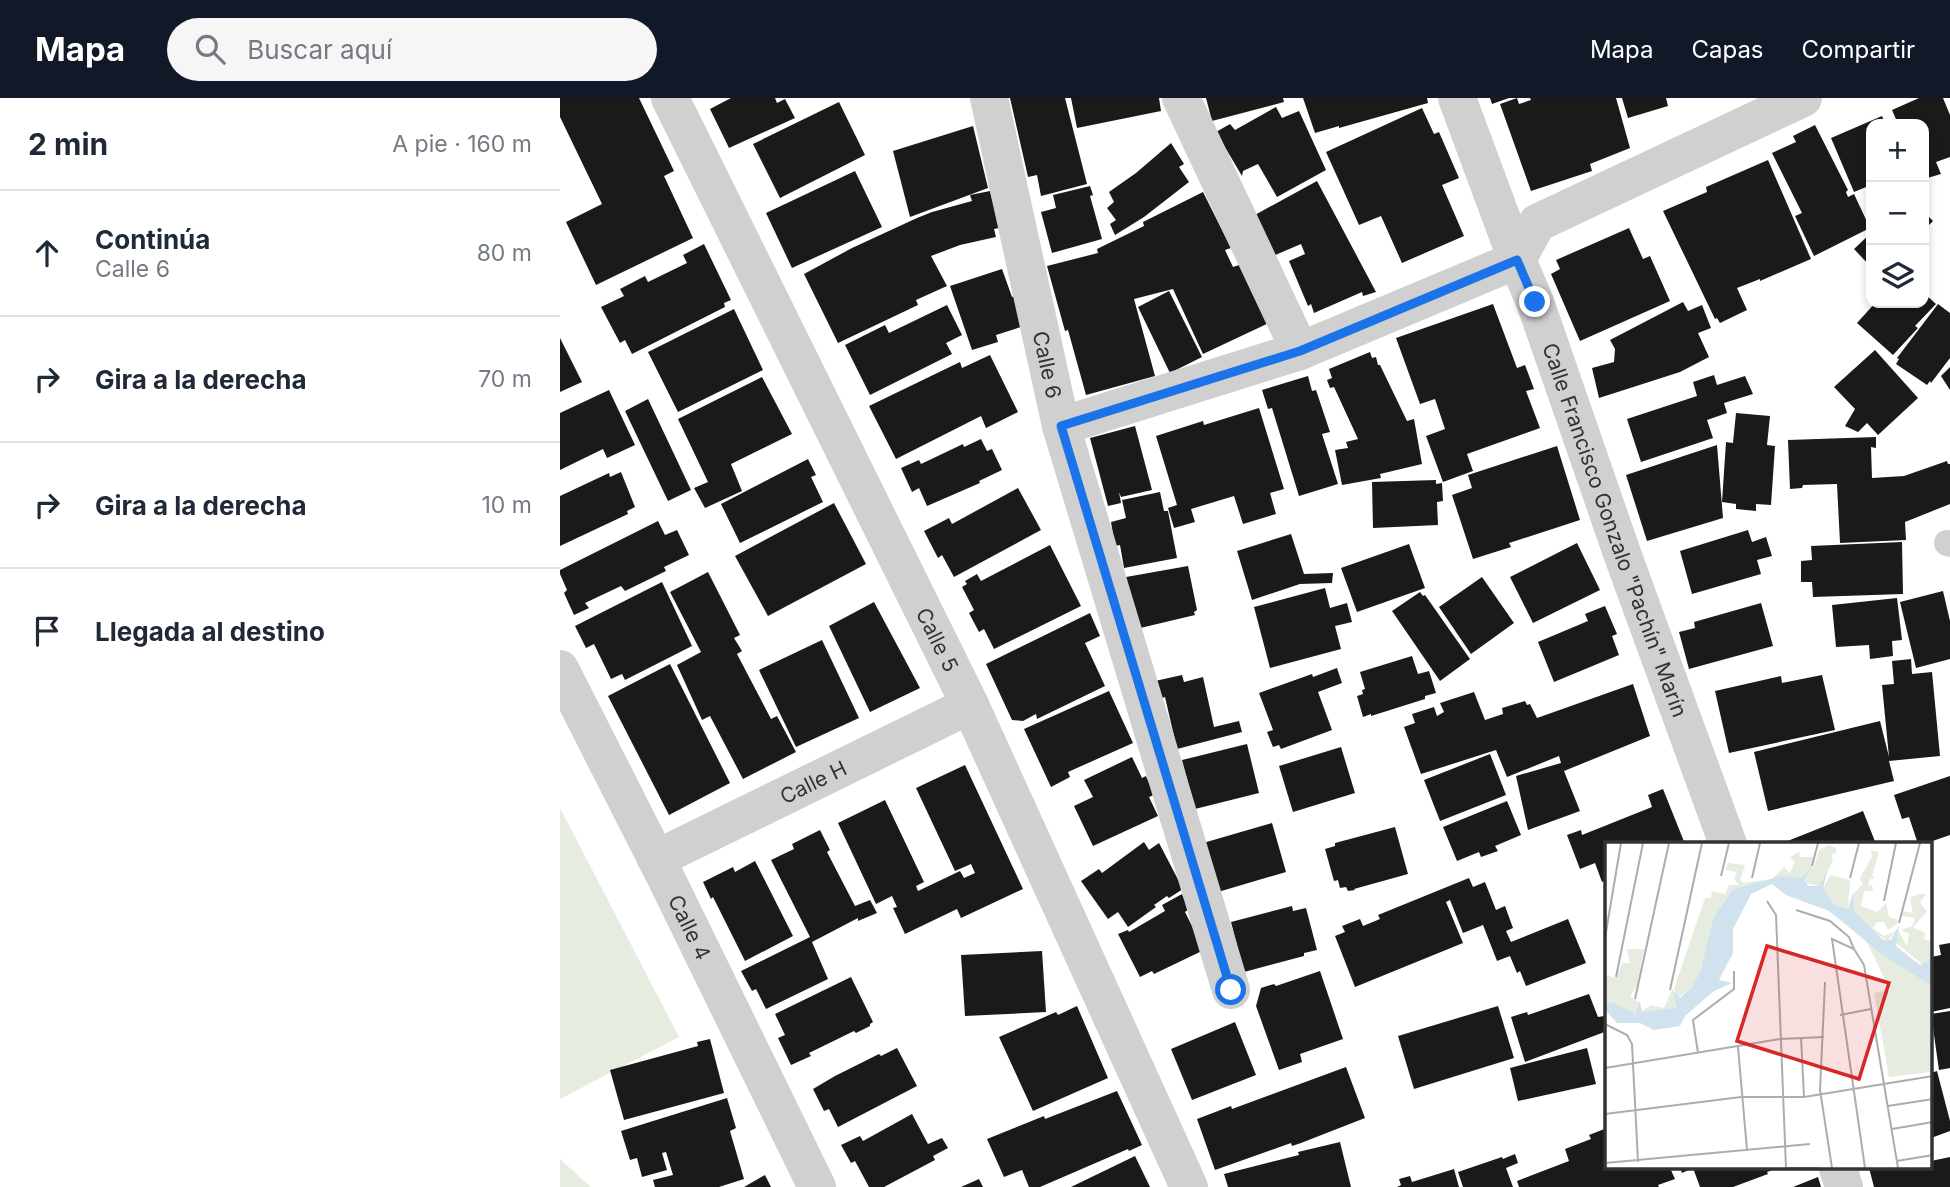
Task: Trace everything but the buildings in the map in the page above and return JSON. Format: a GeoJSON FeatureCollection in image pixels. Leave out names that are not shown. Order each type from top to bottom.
{"type":"FeatureCollection","features":[{"type":"Feature","properties":{"kind":"street","name":"Calle 5"},"geometry":{"type":"LineString","coordinates":[[670,98],[970,705],[1189,1187]]}},
{"type":"Feature","properties":{"kind":"street","name":"Calle 6"},"geometry":{"type":"LineString","coordinates":[[989,98],[1061,426],[1231,990]]}},
{"type":"Feature","properties":{"kind":"street"},"geometry":{"type":"LineString","coordinates":[[1181,98],[1300,351]]}},
{"type":"Feature","properties":{"kind":"street","name":"Calle Francisco Gonzalo \"Pachín\" Marín"},"geometry":{"type":"LineString","coordinates":[[1457,98],[1535,302],[1727,842]]}},
{"type":"Feature","properties":{"kind":"street"},"geometry":{"type":"LineString","coordinates":[[1061,426],[1300,351],[1517,260],[1537,223],[1803,98]]}},
{"type":"Feature","properties":{"kind":"street","name":"Calle 4"},"geometry":{"type":"LineString","coordinates":[[560,669],[817,1187]]}},
{"type":"Feature","properties":{"kind":"street","name":"Calle H"},"geometry":{"type":"LineString","coordinates":[[656,859],[970,705]]}},
{"type":"Feature","properties":{"kind":"street"},"geometry":{"type":"LineString","coordinates":[[1839,1170],[1844,1187]]}},
{"type":"Feature","properties":{"kind":"shaded area"},"geometry":{"type":"Polygon","coordinates":[[[560,808],[679,1037],[560,1099],[560,808]]]}},
{"type":"Feature","properties":{"kind":"shaded area"},"geometry":{"type":"Polygon","coordinates":[[[560,1159],[591,1187],[560,1187],[560,1159]]]}},
{"type":"Feature","properties":{"kind":"route"},"geometry":{"type":"LineString","coordinates":[[1231,990],[1061,426],[1300,351],[1517,260],[1535,302]]}}]}
